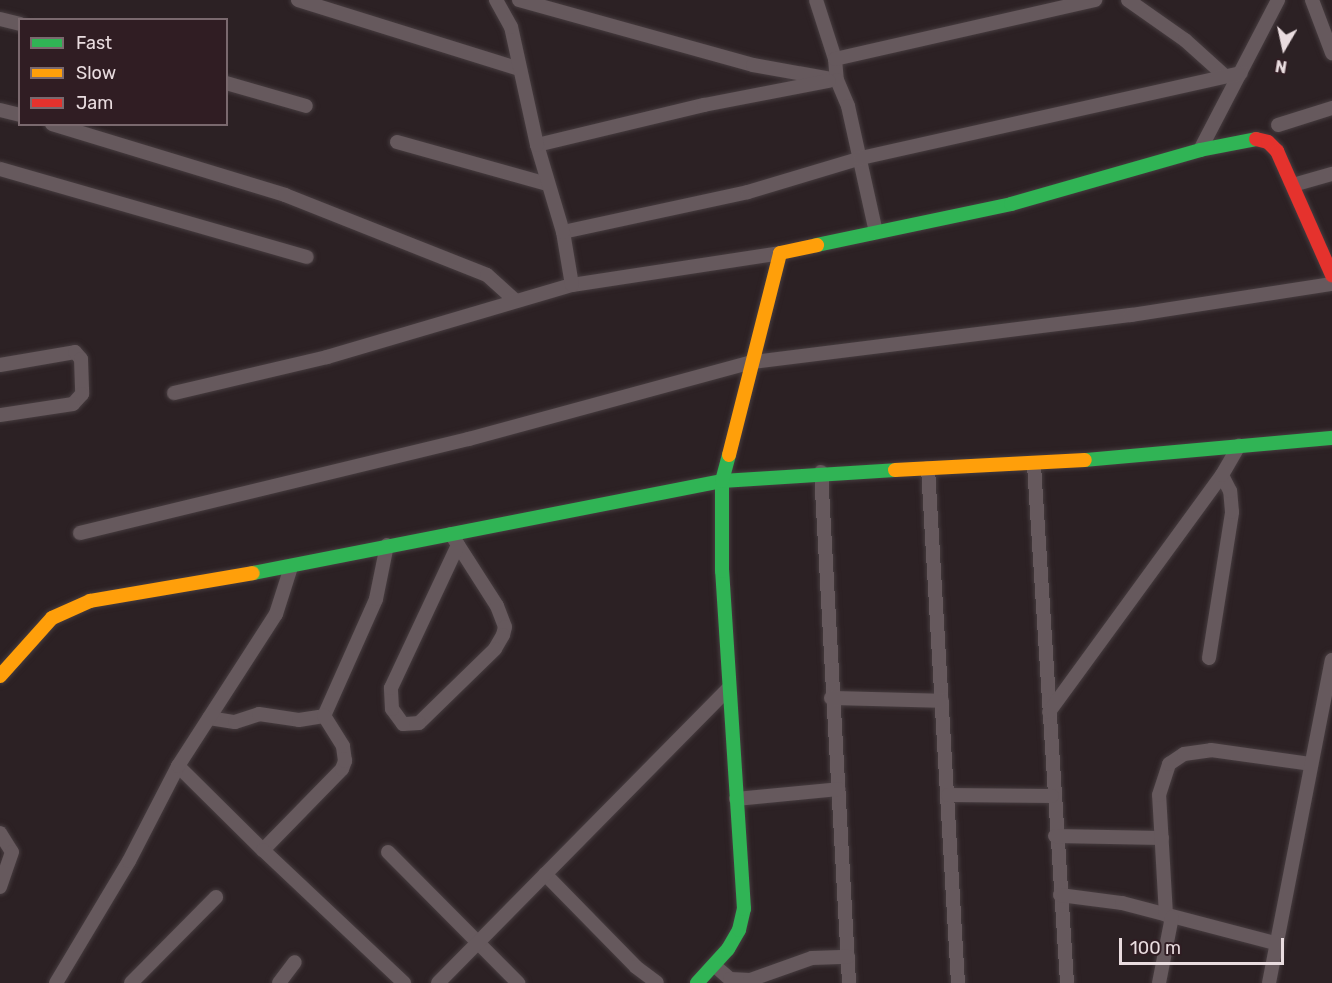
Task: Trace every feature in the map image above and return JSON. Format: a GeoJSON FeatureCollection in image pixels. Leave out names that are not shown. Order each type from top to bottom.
{"type":"FeatureCollection","features":[{"type":"Feature","properties":{"kind":"street"},"geometry":{"type":"LineString","coordinates":[[298,0],[519,69]]}},
{"type":"Feature","properties":{"kind":"street"},"geometry":{"type":"LineString","coordinates":[[496,0],[511,27],[537,145],[563,232],[572,285]]}},
{"type":"Feature","properties":{"kind":"street"},"geometry":{"type":"LineString","coordinates":[[519,0],[753,65],[837,80]]}},
{"type":"Feature","properties":{"kind":"street"},"geometry":{"type":"LineString","coordinates":[[816,0],[835,59],[837,80],[848,106],[876,231]]}},
{"type":"Feature","properties":{"kind":"street"},"geometry":{"type":"LineString","coordinates":[[835,59],[1095,0]]}},
{"type":"Feature","properties":{"kind":"street"},"geometry":{"type":"LineString","coordinates":[[1128,0],[1185,40],[1225,76]]}},
{"type":"Feature","properties":{"kind":"street"},"geometry":{"type":"LineString","coordinates":[[1200,150],[1278,0]]}},
{"type":"Feature","properties":{"kind":"street"},"geometry":{"type":"LineString","coordinates":[[1312,0],[1332,53]]}},
{"type":"Feature","properties":{"kind":"street"},"geometry":{"type":"LineString","coordinates":[[0,19],[18,24]]}},
{"type":"Feature","properties":{"kind":"street"},"geometry":{"type":"LineString","coordinates":[[563,232],[748,192],[861,158],[1241,73]]}},
{"type":"Feature","properties":{"kind":"street"},"geometry":{"type":"LineString","coordinates":[[537,145],[704,105],[837,80]]}},
{"type":"Feature","properties":{"kind":"street"},"geometry":{"type":"LineString","coordinates":[[228,84],[306,106]]}},
{"type":"Feature","properties":{"kind":"street"},"geometry":{"type":"LineString","coordinates":[[1278,125],[1332,108]]}},
{"type":"Feature","properties":{"kind":"street"},"geometry":{"type":"LineString","coordinates":[[0,110],[18,115]]}},
{"type":"Feature","properties":{"kind":"street"},"geometry":{"type":"LineString","coordinates":[[59,126],[285,195],[487,275],[515,300]]}},
{"type":"Feature","properties":{"kind":"street"},"geometry":{"type":"LineString","coordinates":[[174,393],[327,357],[572,285],[780,253],[1011,204],[1200,150],[1263,140],[1275,147],[1332,275]]}},
{"type":"Feature","properties":{"kind":"street"},"geometry":{"type":"LineString","coordinates":[[397,142],[547,184]]}},
{"type":"Feature","properties":{"kind":"street"},"geometry":{"type":"LineString","coordinates":[[0,169],[308,257]]}},
{"type":"Feature","properties":{"kind":"street"},"geometry":{"type":"LineString","coordinates":[[1293,185],[1332,174]]}},
{"type":"Feature","properties":{"kind":"street"},"geometry":{"type":"LineString","coordinates":[[697,983],[715,966],[739,930],[744,909],[729,688],[722,481],[780,253]]}},
{"type":"Feature","properties":{"kind":"street"},"geometry":{"type":"LineString","coordinates":[[80,533],[469,439],[753,362],[1120,316],[1332,284]]}},
{"type":"Feature","properties":{"kind":"street"},"geometry":{"type":"LineString","coordinates":[[0,364],[75,352],[81,359],[82,394],[73,404],[0,415]]}},
{"type":"Feature","properties":{"kind":"street"},"geometry":{"type":"LineString","coordinates":[[0,675],[34,634],[67,608],[115,596],[291,567],[387,545],[454,540],[722,481],[821,472],[1034,465],[1332,438]]}},
{"type":"Feature","properties":{"kind":"street"},"geometry":{"type":"LineString","coordinates":[[1049,712],[1222,476],[1239,445]]}},
{"type":"Feature","properties":{"kind":"street"},"geometry":{"type":"LineString","coordinates":[[1034,465],[1052,796],[1066,983]]}},
{"type":"Feature","properties":{"kind":"street"},"geometry":{"type":"LineString","coordinates":[[928,468],[958,983]]}},
{"type":"Feature","properties":{"kind":"street"},"geometry":{"type":"LineString","coordinates":[[821,472],[831,698],[839,789],[849,983]]}},
{"type":"Feature","properties":{"kind":"street"},"geometry":{"type":"LineString","coordinates":[[1209,658],[1232,512],[1230,491],[1222,476]]}},
{"type":"Feature","properties":{"kind":"street"},"geometry":{"type":"LineString","coordinates":[[454,540],[497,606],[505,627],[503,635],[495,650],[419,723],[403,724],[392,709],[391,688],[454,540]]}},
{"type":"Feature","properties":{"kind":"street"},"geometry":{"type":"LineString","coordinates":[[324,716],[376,599],[387,545]]}},
{"type":"Feature","properties":{"kind":"street"},"geometry":{"type":"LineString","coordinates":[[60,981],[129,861],[178,766],[276,614],[291,567]]}},
{"type":"Feature","properties":{"kind":"street"},"geometry":{"type":"LineString","coordinates":[[1269,983],[1332,660]]}},
{"type":"Feature","properties":{"kind":"street"},"geometry":{"type":"LineString","coordinates":[[438,983],[729,688]]}},
{"type":"Feature","properties":{"kind":"street"},"geometry":{"type":"LineString","coordinates":[[831,698],[942,701]]}},
{"type":"Feature","properties":{"kind":"street"},"geometry":{"type":"LineString","coordinates":[[209,718],[235,722],[259,714],[299,720],[324,716]]}},
{"type":"Feature","properties":{"kind":"street"},"geometry":{"type":"LineString","coordinates":[[263,850],[342,769],[343,746],[324,716]]}},
{"type":"Feature","properties":{"kind":"street"},"geometry":{"type":"LineString","coordinates":[[1158,983],[1169,916],[1162,838],[1161,783],[1169,764],[1184,754],[1210,750],[1310,764]]}},
{"type":"Feature","properties":{"kind":"street"},"geometry":{"type":"LineString","coordinates":[[178,766],[404,983]]}},
{"type":"Feature","properties":{"kind":"street"},"geometry":{"type":"LineString","coordinates":[[736,799],[839,789]]}},
{"type":"Feature","properties":{"kind":"street"},"geometry":{"type":"LineString","coordinates":[[948,795],[1052,796]]}},
{"type":"Feature","properties":{"kind":"street"},"geometry":{"type":"LineString","coordinates":[[0,833],[12,852],[0,887]]}},
{"type":"Feature","properties":{"kind":"street"},"geometry":{"type":"LineString","coordinates":[[1055,836],[1162,838]]}},
{"type":"Feature","properties":{"kind":"street"},"geometry":{"type":"LineString","coordinates":[[388,852],[476,945],[518,983]]}},
{"type":"Feature","properties":{"kind":"street"},"geometry":{"type":"LineString","coordinates":[[545,874],[636,967],[657,983]]}},
{"type":"Feature","properties":{"kind":"street"},"geometry":{"type":"LineString","coordinates":[[1060,895],[1122,903],[1275,943]]}},
{"type":"Feature","properties":{"kind":"street"},"geometry":{"type":"LineString","coordinates":[[131,983],[216,897]]}},
{"type":"Feature","properties":{"kind":"street"},"geometry":{"type":"LineString","coordinates":[[715,966],[730,979],[750,981],[812,958],[848,957]]}},
{"type":"Feature","properties":{"kind":"street"},"geometry":{"type":"LineString","coordinates":[[279,983],[295,962]]}},
{"type":"Feature","properties":{"kind":"traffic: fast"},"geometry":{"type":"LineString","coordinates":[[817,245],[1011,204],[1200,150],[1256,139]]}},
{"type":"Feature","properties":{"kind":"traffic: fast"},"geometry":{"type":"LineString","coordinates":[[1085,460],[1332,438]]}},
{"type":"Feature","properties":{"kind":"traffic: fast"},"geometry":{"type":"LineString","coordinates":[[697,983],[728,949],[739,930],[744,909],[722,571],[722,481],[729,455]]}},
{"type":"Feature","properties":{"kind":"traffic: fast"},"geometry":{"type":"LineString","coordinates":[[253,573],[722,481],[895,470]]}},
{"type":"Feature","properties":{"kind":"traffic: slow"},"geometry":{"type":"LineString","coordinates":[[729,455],[780,253],[817,245]]}},
{"type":"Feature","properties":{"kind":"traffic: slow"},"geometry":{"type":"LineString","coordinates":[[895,470],[1085,460]]}},
{"type":"Feature","properties":{"kind":"traffic: slow"},"geometry":{"type":"LineString","coordinates":[[0,676],[52,618],[90,601],[253,573]]}},
{"type":"Feature","properties":{"kind":"traffic: jam"},"geometry":{"type":"LineString","coordinates":[[1256,139],[1268,142],[1277,151],[1332,275]]}}]}
